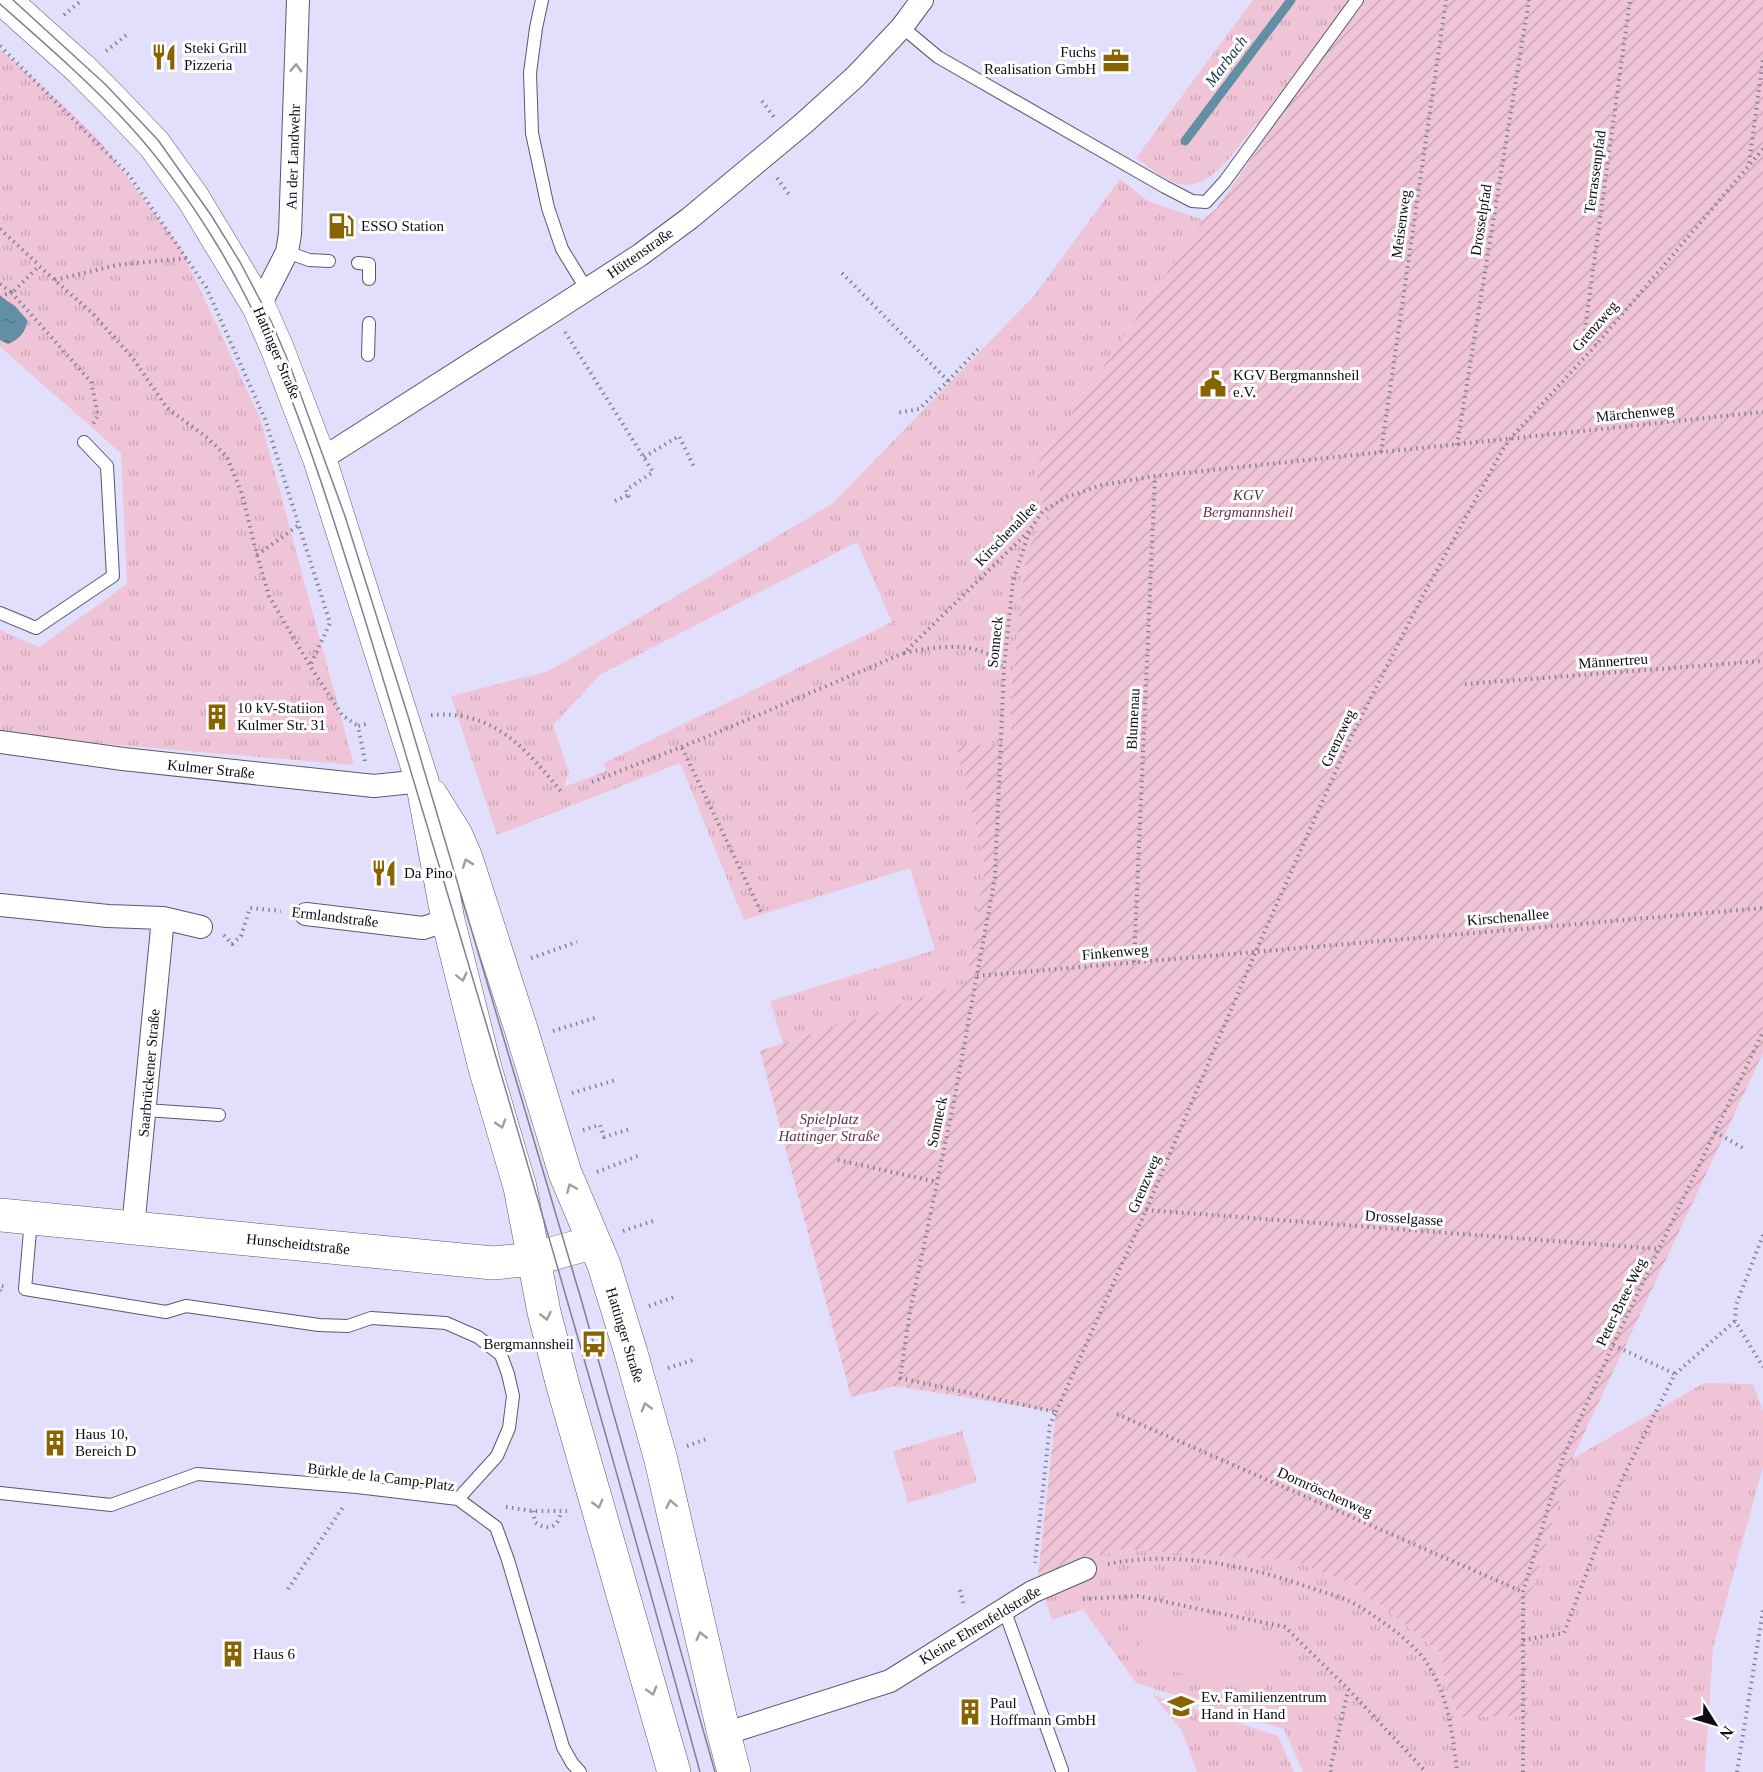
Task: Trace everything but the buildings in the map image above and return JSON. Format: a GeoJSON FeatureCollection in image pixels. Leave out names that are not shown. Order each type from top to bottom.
{"type":"FeatureCollection","features":[{"type":"Feature","properties":{"kind":"main road","name":"Hattinger Straße"},"geometry":{"type":"LineString","coordinates":[[3,0],[90,78],[154,144],[193,198],[259,307],[320,460],[422,781],[448,920],[484,1068],[520,1187],[544,1311],[670,1769]]}},
{"type":"Feature","properties":{"kind":"main road","name":"Hattinger Straße"},"geometry":{"type":"LineString","coordinates":[[422,781],[456,835],[466,858],[565,1173],[604,1266],[619,1312],[661,1460],[734,1772]]}},
{"type":"Feature","properties":{"kind":"main road"},"geometry":{"type":"LineString","coordinates":[[448,920],[482,909]]}},
{"type":"Feature","properties":{"kind":"main road","name":"Hunscheidtstraße"},"geometry":{"type":"LineString","coordinates":[[15,1216],[493,1263],[534,1259],[594,1242]]}},
{"type":"Feature","properties":{"kind":"street","name":"An der Landwehr"},"geometry":{"type":"LineString","coordinates":[[259,307],[287,252],[291,219],[298,0]]}},
{"type":"Feature","properties":{"kind":"street","name":"Hüttenstraße"},"geometry":{"type":"LineString","coordinates":[[320,460],[587,290],[690,218],[856,76],[902,27],[922,0]]}},
{"type":"Feature","properties":{"kind":"street","name":"Kulmer Straße"},"geometry":{"type":"LineString","coordinates":[[0,742],[111,758],[374,786],[422,781]]}},
{"type":"Feature","properties":{"kind":"street"},"geometry":{"type":"LineString","coordinates":[[0,905],[108,916],[163,918],[201,927]]}},
{"type":"Feature","properties":{"kind":"street","name":"Ermlandstraße"},"geometry":{"type":"LineString","coordinates":[[306,914],[423,928],[448,920]]}},
{"type":"Feature","properties":{"kind":"street","name":"Saarbrückener Straße"},"geometry":{"type":"LineString","coordinates":[[133,1228],[163,918]]}},
{"type":"Feature","properties":{"kind":"street","name":"Kleine Ehrenfeldstraße"},"geometry":{"type":"LineString","coordinates":[[724,1734],[890,1681],[1032,1592],[1085,1569]]}},
{"type":"Feature","properties":{"kind":"lane"},"geometry":{"type":"LineString","coordinates":[[542,0],[530,73],[532,133],[548,208],[562,249],[587,290]]}},
{"type":"Feature","properties":{"kind":"lane"},"geometry":{"type":"LineString","coordinates":[[902,27],[938,57],[1164,188],[1192,201],[1206,202],[1225,182],[1357,0]]}},
{"type":"Feature","properties":{"kind":"lane"},"geometry":{"type":"LineString","coordinates":[[287,252],[309,260],[329,261]]}},
{"type":"Feature","properties":{"kind":"lane"},"geometry":{"type":"LineString","coordinates":[[358,263],[369,264],[369,279]]}},
{"type":"Feature","properties":{"kind":"lane"},"geometry":{"type":"LineString","coordinates":[[368,355],[369,323]]}},
{"type":"Feature","properties":{"kind":"lane"},"geometry":{"type":"LineString","coordinates":[[0,613],[36,628],[113,576],[106,466],[84,442]]}},
{"type":"Feature","properties":{"kind":"lane"},"geometry":{"type":"LineString","coordinates":[[145,1110],[219,1115]]}},
{"type":"Feature","properties":{"kind":"lane"},"geometry":{"type":"LineString","coordinates":[[15,1216],[25,1290],[166,1312],[186,1306],[319,1325],[348,1326],[371,1318],[446,1323],[478,1337],[501,1355],[513,1396],[509,1428],[497,1456],[458,1499]]}},
{"type":"Feature","properties":{"kind":"lane","name":"Bürkle de la Camp-Platz"},"geometry":{"type":"LineString","coordinates":[[0,1493],[111,1505],[197,1474],[357,1487],[458,1499],[496,1527],[508,1560],[562,1747],[580,1772]]}},
{"type":"Feature","properties":{"kind":"lane"},"geometry":{"type":"LineString","coordinates":[[1004,1609],[1062,1770]]}},
{"type":"Feature","properties":{"kind":"path","name":"Meisenweg"},"geometry":{"type":"LineString","coordinates":[[1381,452],[1446,0]]}},
{"type":"Feature","properties":{"kind":"path","name":"Drosselpfad"},"geometry":{"type":"LineString","coordinates":[[1457,445],[1529,0]]}},
{"type":"Feature","properties":{"kind":"path","name":"Terrassenpfad"},"geometry":{"type":"LineString","coordinates":[[1596,345],[1586,329],[1630,0]]}},
{"type":"Feature","properties":{"kind":"path"},"geometry":{"type":"LineString","coordinates":[[0,46],[129,175],[207,287],[266,419],[330,623],[310,666]]}},
{"type":"Feature","properties":{"kind":"path"},"geometry":{"type":"LineString","coordinates":[[1749,165],[1763,60]]}},
{"type":"Feature","properties":{"kind":"path","name":"Grenzweg"},"geometry":{"type":"LineString","coordinates":[[1056,1412],[1350,739],[1420,601],[1502,451],[1510,439],[1596,345],[1763,149]]}},
{"type":"Feature","properties":{"kind":"path"},"geometry":{"type":"LineString","coordinates":[[0,229],[92,314],[132,357],[167,408],[209,439],[227,457],[242,494],[269,596],[342,716],[358,726]]}},
{"type":"Feature","properties":{"kind":"path"},"geometry":{"type":"LineString","coordinates":[[55,280],[117,265],[187,258]]}},
{"type":"Feature","properties":{"kind":"path"},"geometry":{"type":"LineString","coordinates":[[1,296],[12,293],[39,266]]}},
{"type":"Feature","properties":{"kind":"path"},"geometry":{"type":"LineString","coordinates":[[842,273],[948,381]]}},
{"type":"Feature","properties":{"kind":"path"},"geometry":{"type":"LineString","coordinates":[[0,284],[12,293],[91,382],[98,415],[84,442]]}},
{"type":"Feature","properties":{"kind":"path"},"geometry":{"type":"LineString","coordinates":[[552,312],[653,472],[626,490],[630,500]]}},
{"type":"Feature","properties":{"kind":"path"},"geometry":{"type":"LineString","coordinates":[[897,413],[920,409],[981,346]]}},
{"type":"Feature","properties":{"kind":"path","name":"Märchenweg"},"geometry":{"type":"LineString","coordinates":[[1510,439],[1763,412]]}},
{"type":"Feature","properties":{"kind":"path"},"geometry":{"type":"LineString","coordinates":[[644,457],[679,436],[695,469]]}},
{"type":"Feature","properties":{"kind":"path","name":"Kirschenallee"},"geometry":{"type":"LineString","coordinates":[[592,782],[682,748],[904,653],[1029,531],[1043,511],[1067,497],[1102,485],[1155,477],[1510,439]]}},
{"type":"Feature","properties":{"kind":"path","name":"Blumenau"},"geometry":{"type":"LineString","coordinates":[[1134,962],[1155,477]]}},
{"type":"Feature","properties":{"kind":"path"},"geometry":{"type":"LineString","coordinates":[[615,501],[628,495]]}},
{"type":"Feature","properties":{"kind":"path"},"geometry":{"type":"LineString","coordinates":[[257,555],[299,525]]}},
{"type":"Feature","properties":{"kind":"path","name":"Sonneck"},"geometry":{"type":"LineString","coordinates":[[1029,531],[1013,581],[1004,668],[995,876],[953,1106],[910,1312],[900,1378],[1056,1412]]}},
{"type":"Feature","properties":{"kind":"path"},"geometry":{"type":"LineString","coordinates":[[904,653],[932,648],[972,648],[990,655],[1004,668]]}},
{"type":"Feature","properties":{"kind":"path","name":"Männertreu"},"geometry":{"type":"LineString","coordinates":[[1465,684],[1763,662]]}},
{"type":"Feature","properties":{"kind":"path"},"geometry":{"type":"LineString","coordinates":[[438,714],[471,718],[499,729],[520,745],[563,794]]}},
{"type":"Feature","properties":{"kind":"path"},"geometry":{"type":"LineString","coordinates":[[682,748],[762,914]]}},
{"type":"Feature","properties":{"kind":"path","name":"Ermlandstraße"},"geometry":{"type":"LineString","coordinates":[[241,936],[249,908],[306,914]]}},
{"type":"Feature","properties":{"kind":"path","name":"Kirschenallee"},"geometry":{"type":"LineString","coordinates":[[1256,951],[1763,908]]}},
{"type":"Feature","properties":{"kind":"path"},"geometry":{"type":"LineString","coordinates":[[531,958],[577,942]]}},
{"type":"Feature","properties":{"kind":"path","name":"Finkenweg"},"geometry":{"type":"LineString","coordinates":[[977,976],[1256,951]]}},
{"type":"Feature","properties":{"kind":"path"},"geometry":{"type":"LineString","coordinates":[[553,1031],[598,1017]]}},
{"type":"Feature","properties":{"kind":"path","name":"Peter-Bree-Weg"},"geometry":{"type":"LineString","coordinates":[[1523,1772],[1523,1592],[1564,1455],[1613,1345],[1763,1032]]}},
{"type":"Feature","properties":{"kind":"path"},"geometry":{"type":"LineString","coordinates":[[572,1093],[616,1080]]}},
{"type":"Feature","properties":{"kind":"path"},"geometry":{"type":"LineString","coordinates":[[584,1130],[600,1125],[604,1137],[630,1130]]}},
{"type":"Feature","properties":{"kind":"path"},"geometry":{"type":"LineString","coordinates":[[1714,1132],[1743,1148]]}},
{"type":"Feature","properties":{"kind":"path"},"geometry":{"type":"LineString","coordinates":[[596,1172],[638,1155]]}},
{"type":"Feature","properties":{"kind":"path"},"geometry":{"type":"LineString","coordinates":[[838,1160],[937,1182]]}},
{"type":"Feature","properties":{"kind":"path","name":"Drosselgasse"},"geometry":{"type":"LineString","coordinates":[[1146,1210],[1660,1249]]}},
{"type":"Feature","properties":{"kind":"path"},"geometry":{"type":"LineString","coordinates":[[628,1229],[656,1220]]}},
{"type":"Feature","properties":{"kind":"path"},"geometry":{"type":"LineString","coordinates":[[1763,1235],[1736,1305],[1735,1321],[1763,1367]]}},
{"type":"Feature","properties":{"kind":"path"},"geometry":{"type":"LineString","coordinates":[[650,1305],[677,1296]]}},
{"type":"Feature","properties":{"kind":"path"},"geometry":{"type":"LineString","coordinates":[[1523,1640],[1564,1633],[1622,1479],[1675,1374],[1735,1321]]}},
{"type":"Feature","properties":{"kind":"path"},"geometry":{"type":"LineString","coordinates":[[1613,1345],[1675,1374]]}},
{"type":"Feature","properties":{"kind":"path"},"geometry":{"type":"LineString","coordinates":[[668,1368],[696,1359]]}},
{"type":"Feature","properties":{"kind":"path"},"geometry":{"type":"LineString","coordinates":[[1032,1592],[1050,1425],[1056,1412]]}},
{"type":"Feature","properties":{"kind":"path","name":"Dornröschenweg"},"geometry":{"type":"LineString","coordinates":[[1117,1414],[1523,1592]]}},
{"type":"Feature","properties":{"kind":"path"},"geometry":{"type":"LineString","coordinates":[[690,1445],[706,1439]]}},
{"type":"Feature","properties":{"kind":"path"},"geometry":{"type":"LineString","coordinates":[[288,1589],[357,1487]]}},
{"type":"Feature","properties":{"kind":"path"},"geometry":{"type":"LineString","coordinates":[[546,1510],[532,1511],[535,1522],[548,1528],[560,1518],[561,1511]]}},
{"type":"Feature","properties":{"kind":"path"},"geometry":{"type":"LineString","coordinates":[[1085,1569],[1132,1559],[1201,1562],[1247,1569],[1291,1581],[1350,1602],[1380,1620],[1406,1640],[1426,1662],[1442,1691],[1454,1739],[1457,1772]]}},
{"type":"Feature","properties":{"kind":"path"},"geometry":{"type":"LineString","coordinates":[[1081,1599],[1138,1596],[1285,1627],[1348,1689],[1426,1772]]}},
{"type":"Feature","properties":{"kind":"path"},"geometry":{"type":"LineString","coordinates":[[1737,1772],[1763,1610]]}},
{"type":"Feature","properties":{"kind":"path"},"geometry":{"type":"LineString","coordinates":[[1331,1772],[1348,1689]]}},
{"type":"Feature","properties":{"kind":"green space"},"geometry":{"type":"Polygon","coordinates":[[[1253,0],[1350,0],[1261,124],[1256,124],[1222,167],[1200,182],[1188,185],[1175,183],[1136,158],[1253,0]]]}},
{"type":"Feature","properties":{"kind":"green space"},"geometry":{"type":"Polygon","coordinates":[[[1365,0],[1763,0],[1763,1053],[1572,1459],[1526,1610],[1528,1716],[1459,1717],[1446,1684],[1439,1652],[1357,1586],[1295,1561],[1120,1549],[1078,1559],[1038,1576],[1056,1412],[895,1386],[851,1397],[760,1051],[966,983],[985,866],[956,745],[1010,745],[1012,679],[1026,556],[1035,535],[1051,517],[1042,502],[1035,467],[1203,220],[1216,209],[1365,0]]]}},
{"type":"Feature","properties":{"kind":"green space"},"geometry":{"type":"Polygon","coordinates":[[[0,49],[99,140],[180,247],[260,418],[354,765],[96,743],[0,731],[0,630],[39,647],[127,584],[121,453],[0,347],[0,49]]]}},
{"type":"Feature","properties":{"kind":"green space"},"geometry":{"type":"Polygon","coordinates":[[[1120,179],[1148,201],[1203,220],[1035,467],[1042,502],[1051,517],[1035,535],[1026,556],[1012,679],[1010,745],[957,746],[985,866],[966,984],[783,1043],[770,1001],[935,950],[910,868],[744,920],[680,763],[497,835],[451,696],[549,671],[832,504],[1034,296],[1120,179]],[[857,542],[601,674],[553,725],[569,772],[564,787],[606,771],[604,763],[892,622],[857,542]]]}},
{"type":"Feature","properties":{"kind":"green space"},"geometry":{"type":"Polygon","coordinates":[[[1704,1383],[1753,1384],[1763,1411],[1763,1467],[1713,1648],[1705,1772],[1303,1772],[1284,1729],[1136,1683],[1083,1609],[1052,1620],[1038,1576],[1078,1559],[1120,1549],[1295,1561],[1357,1586],[1439,1652],[1446,1684],[1459,1717],[1528,1716],[1526,1610],[1572,1459],[1704,1383]]]}},
{"type":"Feature","properties":{"kind":"green space"},"geometry":{"type":"Polygon","coordinates":[[[962,1431],[977,1482],[908,1503],[893,1451],[962,1431]]]}},
{"type":"Feature","properties":{"kind":"green space"},"geometry":{"type":"Polygon","coordinates":[[[1149,1611],[1276,1643],[1263,1694],[1136,1662],[1149,1611]]]}},
{"type":"Feature","properties":{"kind":"green space","name":"Ev. Familienzentrum Hand in Hand"},"geometry":{"type":"Polygon","coordinates":[[[1153,1695],[1278,1736],[1294,1772],[1197,1772],[1182,1731],[1153,1695]]]}},
{"type":"Feature","properties":{"kind":"water"},"geometry":{"type":"Polygon","coordinates":[[[0,296],[15,306],[28,321],[21,335],[8,344],[0,340],[0,296]]]}},
{"type":"Feature","properties":{"kind":"waterway","name":"Marbach"},"geometry":{"type":"LineString","coordinates":[[1185,141],[1291,0]]}},
{"type":"Feature","properties":{"kind":"tram line"},"geometry":{"type":"LineString","coordinates":[[13,0],[106,85],[158,140],[211,215],[240,262],[271,321],[289,363],[345,516],[408,716],[581,1299],[715,1772]]}},
{"type":"Feature","properties":{"kind":"tram line"},"geometry":{"type":"LineString","coordinates":[[0,4],[97,92],[165,168],[209,232],[238,282],[256,316],[287,388],[314,460],[349,569],[459,932],[599,1411],[700,1772]]}},
{"type":"Feature","properties":{"kind":"place","name":"Steki Grill Pizzeria"},"geometry":{"type":"Point","coordinates":[164,57]}},
{"type":"Feature","properties":{"kind":"place","name":"Fuchs Realisation GmbH"},"geometry":{"type":"Point","coordinates":[1116,61]}},
{"type":"Feature","properties":{"kind":"place","name":"ESSO Station"},"geometry":{"type":"Point","coordinates":[341,226]}},
{"type":"Feature","properties":{"kind":"place","name":"KGV Bergmannsheil e.V."},"geometry":{"type":"Point","coordinates":[1213,384]}},
{"type":"Feature","properties":{"kind":"place","name":"10 kV-Statiion Kulmer Str. 31"},"geometry":{"type":"Point","coordinates":[217,717]}},
{"type":"Feature","properties":{"kind":"place","name":"Da Pino"},"geometry":{"type":"Point","coordinates":[384,873]}},
{"type":"Feature","properties":{"kind":"place","name":"Bergmannsheil"},"geometry":{"type":"Point","coordinates":[594,1344]}},
{"type":"Feature","properties":{"kind":"place","name":"Haus 10, Bereich D"},"geometry":{"type":"Point","coordinates":[55,1443]}},
{"type":"Feature","properties":{"kind":"place","name":"Haus 6"},"geometry":{"type":"Point","coordinates":[233,1654]}},
{"type":"Feature","properties":{"kind":"place","name":"Ev. Familienzentrum Hand in Hand"},"geometry":{"type":"Point","coordinates":[1181,1706]}},
{"type":"Feature","properties":{"kind":"place","name":"Paul Hoffmann GmbH"},"geometry":{"type":"Point","coordinates":[970,1712]}},
{"type":"Feature","properties":{"kind":"park label","name":"KGV Bergmannsheil"},"geometry":{"type":"Point","coordinates":[1248,504]}},
{"type":"Feature","properties":{"kind":"park label","name":"Spielplatz Hattinger Straße"},"geometry":{"type":"Point","coordinates":[829,1128]}}]}
